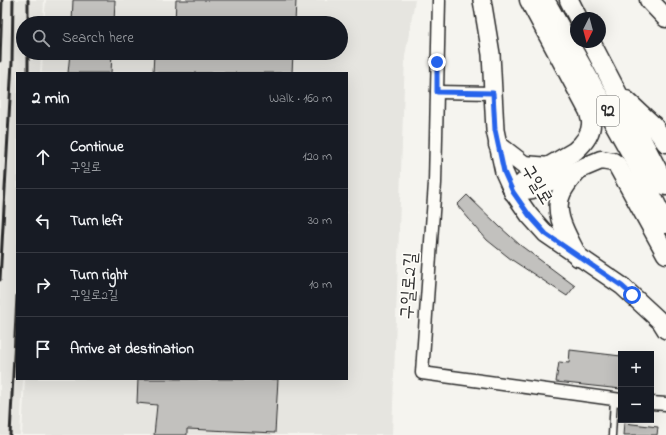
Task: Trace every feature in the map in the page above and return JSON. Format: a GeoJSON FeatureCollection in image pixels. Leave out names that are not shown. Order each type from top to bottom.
{"type":"FeatureCollection","features":[{"type":"Feature","properties":{"kind":"main road","name":"구일로"},"geometry":{"type":"LineString","coordinates":[[482,0],[491,54],[495,130],[504,172],[513,192],[529,215],[546,234],[622,286],[661,322],[666,330]]}},
{"type":"Feature","properties":{"kind":"main road"},"geometry":{"type":"LineString","coordinates":[[513,192],[527,179],[550,167],[575,151],[582,145],[591,129],[589,112],[529,0]]}},
{"type":"Feature","properties":{"kind":"main road","name":"92"},"geometry":{"type":"LineString","coordinates":[[545,0],[634,159],[666,224]]}},
{"type":"Feature","properties":{"kind":"main road"},"geometry":{"type":"LineString","coordinates":[[569,0],[575,12]]}},
{"type":"Feature","properties":{"kind":"main road"},"geometry":{"type":"LineString","coordinates":[[649,0],[666,18]]}},
{"type":"Feature","properties":{"kind":"main road","name":"92"},"geometry":{"type":"LineString","coordinates":[[594,48],[666,186]]}},
{"type":"Feature","properties":{"kind":"main road"},"geometry":{"type":"LineString","coordinates":[[616,90],[653,124],[666,143]]}},
{"type":"Feature","properties":{"kind":"main road"},"geometry":{"type":"LineString","coordinates":[[498,145],[524,165],[550,167]]}},
{"type":"Feature","properties":{"kind":"main road"},"geometry":{"type":"LineString","coordinates":[[513,192],[532,189],[601,160],[613,162],[666,254]]}},
{"type":"Feature","properties":{"kind":"main road"},"geometry":{"type":"LineString","coordinates":[[577,171],[562,192],[559,211],[562,223],[578,257]]}},
{"type":"Feature","properties":{"kind":"street","name":"구일로2길"},"geometry":{"type":"LineString","coordinates":[[439,0],[435,183],[422,373],[617,399]]}},
{"type":"Feature","properties":{"kind":"street"},"geometry":{"type":"LineString","coordinates":[[437,92],[493,93]]}},
{"type":"Feature","properties":{"kind":"street"},"geometry":{"type":"LineString","coordinates":[[654,403],[666,404]]}},
{"type":"Feature","properties":{"kind":"lane"},"geometry":{"type":"LineString","coordinates":[[612,435],[617,399]]}},
{"type":"Feature","properties":{"kind":"shaded area"},"geometry":{"type":"Polygon","coordinates":[[[0,0],[44,0],[43,16],[16,16],[16,60],[41,60],[40,72],[16,72],[16,380],[23,380],[20,435],[0,435],[0,0]]]}},
{"type":"Feature","properties":{"kind":"shaded area"},"geometry":{"type":"Polygon","coordinates":[[[46,0],[415,0],[405,56],[392,435],[22,435],[25,380],[348,380],[348,72],[42,72],[43,60],[348,60],[348,16],[45,16],[46,0]]]}},
{"type":"Feature","properties":{"kind":"building"},"geometry":{"type":"Polygon","coordinates":[[[73,0],[115,0],[114,16],[72,16],[73,0]]]}},
{"type":"Feature","properties":{"kind":"building"},"geometry":{"type":"Polygon","coordinates":[[[176,0],[296,0],[295,16],[175,16],[176,0]]]}},
{"type":"Feature","properties":{"kind":"building"},"geometry":{"type":"Polygon","coordinates":[[[69,60],[112,60],[111,72],[68,72],[69,60]]]}},
{"type":"Feature","properties":{"kind":"building"},"geometry":{"type":"Polygon","coordinates":[[[154,60],[293,60],[292,72],[153,72],[154,60]]]}},
{"type":"Feature","properties":{"kind":"building"},"geometry":{"type":"Polygon","coordinates":[[[467,195],[520,245],[575,286],[567,296],[512,260],[487,240],[457,205],[467,195]]]}},
{"type":"Feature","properties":{"kind":"building"},"geometry":{"type":"Polygon","coordinates":[[[570,350],[618,356],[618,389],[556,382],[559,362],[569,363],[570,350]]]}},
{"type":"Feature","properties":{"kind":"building"},"geometry":{"type":"Polygon","coordinates":[[[138,380],[278,380],[275,433],[187,429],[187,435],[154,435],[157,405],[137,403],[138,380]]]}},
{"type":"Feature","properties":{"kind":"building"},"geometry":{"type":"Polygon","coordinates":[[[624,423],[658,427],[657,435],[623,435],[624,423]]]}},
{"type":"Feature","properties":{"kind":"railway"},"geometry":{"type":"LineString","coordinates":[[0,61],[2,0]]}},
{"type":"Feature","properties":{"kind":"railway"},"geometry":{"type":"LineString","coordinates":[[0,280],[12,62],[13,0]]}},
{"type":"Feature","properties":{"kind":"railway"},"geometry":{"type":"LineString","coordinates":[[28,0],[28,16]]}},
{"type":"Feature","properties":{"kind":"railway"},"geometry":{"type":"LineString","coordinates":[[28,60],[28,72]]}},
{"type":"Feature","properties":{"kind":"railway"},"geometry":{"type":"LineString","coordinates":[[10,435],[16,316]]}},
{"type":"Feature","properties":{"kind":"route"},"geometry":{"type":"LineString","coordinates":[[437,62],[437,92],[493,93],[495,130],[504,172],[513,192],[529,215],[546,234],[622,286],[632,295]]}}]}
